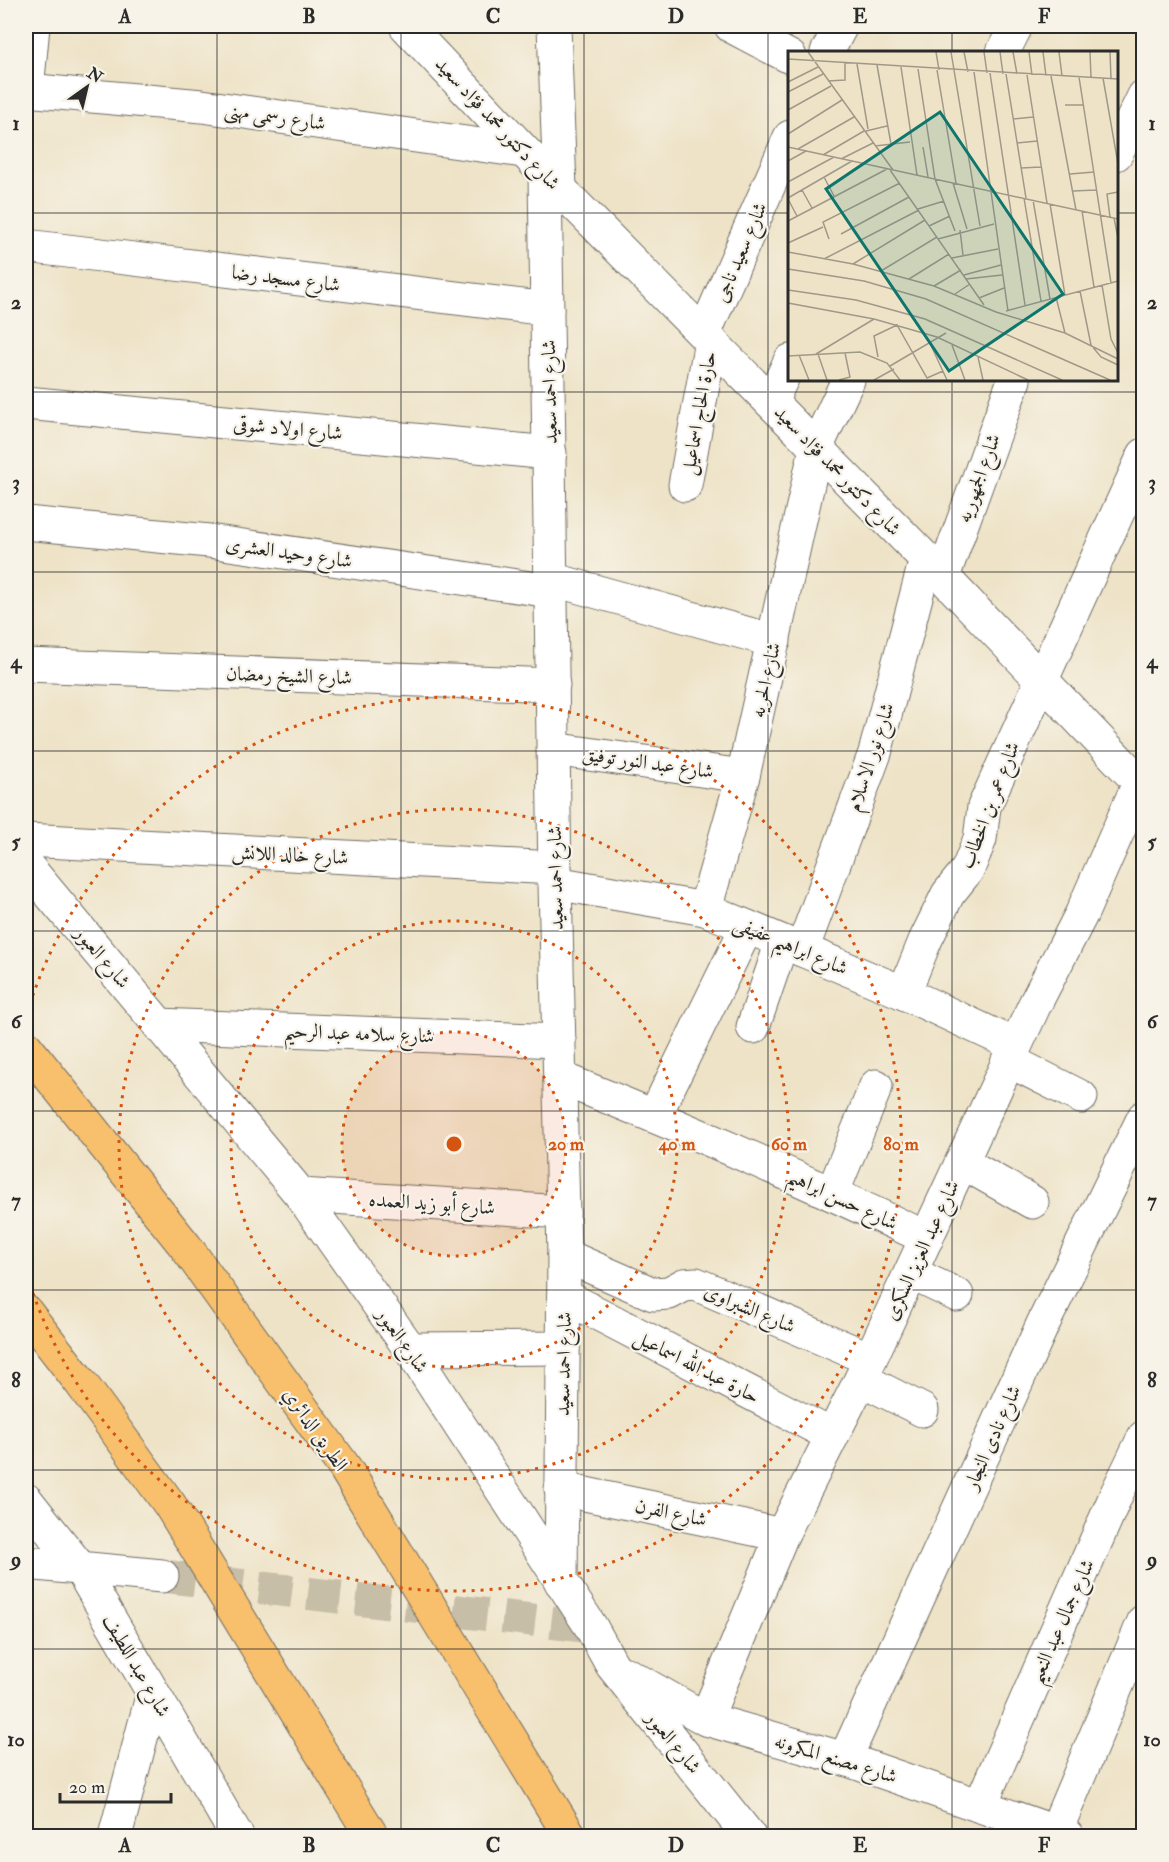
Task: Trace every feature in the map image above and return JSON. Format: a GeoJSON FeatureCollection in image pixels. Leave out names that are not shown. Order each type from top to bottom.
{"type":"FeatureCollection","features":[{"type":"Feature","properties":{"kind":"highway","name":"الطريق الدائري"},"geometry":{"type":"LineString","coordinates":[[26,1047],[186,1247],[345,1468],[570,1836]]}},
{"type":"Feature","properties":{"kind":"highway"},"geometry":{"type":"LineString","coordinates":[[26,1312],[170,1505],[372,1836]]}},
{"type":"Feature","properties":{"kind":"street"},"geometry":{"type":"LineString","coordinates":[[26,90],[33,26]]}},
{"type":"Feature","properties":{"kind":"street","name":"شارع دكتور محمد فؤاد سعيد"},"geometry":{"type":"LineString","coordinates":[[406,26],[542,171],[708,337],[1040,680],[1142,780]]}},
{"type":"Feature","properties":{"kind":"street","name":"شارع احمد سعيد"},"geometry":{"type":"LineString","coordinates":[[554,26],[542,171],[548,309],[555,875],[564,1255],[561,1582]]}},
{"type":"Feature","properties":{"kind":"street"},"geometry":{"type":"LineString","coordinates":[[731,26],[788,56]]}},
{"type":"Feature","properties":{"kind":"street"},"geometry":{"type":"LineString","coordinates":[[828,51],[841,26]]}},
{"type":"Feature","properties":{"kind":"street"},"geometry":{"type":"LineString","coordinates":[[1004,51],[1016,26]]}},
{"type":"Feature","properties":{"kind":"street","name":"شارع رسمى مهنى"},"geometry":{"type":"LineString","coordinates":[[26,90],[202,106],[542,171]]}},
{"type":"Feature","properties":{"kind":"street"},"geometry":{"type":"LineString","coordinates":[[1118,150],[1143,96]]}},
{"type":"Feature","properties":{"kind":"street","name":"شارع سعيد ناجى"},"geometry":{"type":"LineString","coordinates":[[708,337],[788,139]]}},
{"type":"Feature","properties":{"kind":"street","name":"شارع مسجد رضا"},"geometry":{"type":"LineString","coordinates":[[26,246],[548,309]]}},
{"type":"Feature","properties":{"kind":"street","name":"حارة الحاج اسماعيل"},"geometry":{"type":"LineString","coordinates":[[685,485],[708,337]]}},
{"type":"Feature","properties":{"kind":"street"},"geometry":{"type":"LineString","coordinates":[[771,402],[788,363]]}},
{"type":"Feature","properties":{"kind":"street","name":"شارع الحريه"},"geometry":{"type":"LineString","coordinates":[[705,909],[743,776],[816,448],[848,381]]}},
{"type":"Feature","properties":{"kind":"street","name":"شارع الجمهوريه"},"geometry":{"type":"LineString","coordinates":[[934,568],[1014,381]]}},
{"type":"Feature","properties":{"kind":"street","name":"شارع اولاد شوقى"},"geometry":{"type":"LineString","coordinates":[[26,403],[550,453]]}},
{"type":"Feature","properties":{"kind":"street","name":"شارع عمر بن الخطاب"},"geometry":{"type":"LineString","coordinates":[[904,993],[925,940],[948,894],[968,868],[980,839],[984,807],[1143,455]]}},
{"type":"Feature","properties":{"kind":"street","name":"شارع وحيد العشرى"},"geometry":{"type":"LineString","coordinates":[[26,523],[210,541],[551,585],[774,641]]}},
{"type":"Feature","properties":{"kind":"street","name":"شارع نور الاسلام"},"geometry":{"type":"LineString","coordinates":[[753,1027],[792,946],[875,753],[934,568]]}},
{"type":"Feature","properties":{"kind":"street","name":"شارع الشيخ رمضان"},"geometry":{"type":"LineString","coordinates":[[26,664],[553,686]]}},
{"type":"Feature","properties":{"kind":"street","name":"شارع عبد النور توفيق"},"geometry":{"type":"LineString","coordinates":[[553,749],[743,776]]}},
{"type":"Feature","properties":{"kind":"street","name":"شارع عبد العزيز السكرى"},"geometry":{"type":"LineString","coordinates":[[706,1719],[782,1535],[865,1369],[1012,1052],[1082,913],[1142,780]]}},
{"type":"Feature","properties":{"kind":"street","name":"شارع خالد اللانش"},"geometry":{"type":"LineString","coordinates":[[26,840],[555,875]]}},
{"type":"Feature","properties":{"kind":"street","name":"شارع العبور"},"geometry":{"type":"LineString","coordinates":[[26,865],[300,1195],[410,1349],[591,1627],[612,1665],[749,1836]]}},
{"type":"Feature","properties":{"kind":"street","name":"شارع ابراهيم عفيفى"},"geometry":{"type":"LineString","coordinates":[[555,875],[705,909],[904,993],[1012,1052],[1081,1097]]}},
{"type":"Feature","properties":{"kind":"street"},"geometry":{"type":"LineString","coordinates":[[655,1115],[747,927]]}},
{"type":"Feature","properties":{"kind":"street","name":"شارع سلامه عبد الرحيم"},"geometry":{"type":"LineString","coordinates":[[159,1025],[559,1041]]}},
{"type":"Feature","properties":{"kind":"street","name":"شارع حسن ابراهيم"},"geometry":{"type":"LineString","coordinates":[[560,1078],[655,1115],[927,1238]]}},
{"type":"Feature","properties":{"kind":"street"},"geometry":{"type":"LineString","coordinates":[[832,1194],[876,1086]]}},
{"type":"Feature","properties":{"kind":"street","name":"شارع نادى النجار"},"geometry":{"type":"LineString","coordinates":[[845,1759],[1042,1326],[1143,1117]]}},
{"type":"Feature","properties":{"kind":"street"},"geometry":{"type":"LineString","coordinates":[[962,1162],[1032,1202]]}},
{"type":"Feature","properties":{"kind":"street","name":"شارع أبو زيد العمده"},"geometry":{"type":"LineString","coordinates":[[300,1195],[563,1212]]}},
{"type":"Feature","properties":{"kind":"street","name":"شارع الشبراوى"},"geometry":{"type":"LineString","coordinates":[[564,1255],[653,1294],[669,1293],[684,1285],[696,1284],[865,1369],[922,1410]]}},
{"type":"Feature","properties":{"kind":"street"},"geometry":{"type":"LineString","coordinates":[[910,1273],[957,1295]]}},
{"type":"Feature","properties":{"kind":"street","name":"حارة عبد الله اسماعيل"},"geometry":{"type":"LineString","coordinates":[[564,1296],[831,1435]]}},
{"type":"Feature","properties":{"kind":"street"},"geometry":{"type":"LineString","coordinates":[[410,1349],[563,1348]]}},
{"type":"Feature","properties":{"kind":"street","name":"شارع جمال عبد النعيم"},"geometry":{"type":"LineString","coordinates":[[980,1806],[1143,1437]]}},
{"type":"Feature","properties":{"kind":"street","name":"شارع الفرن"},"geometry":{"type":"LineString","coordinates":[[561,1488],[782,1535]]}},
{"type":"Feature","properties":{"kind":"street","name":"شارع عبد اللطيف"},"geometry":{"type":"LineString","coordinates":[[26,1500],[80,1568],[237,1836]]}},
{"type":"Feature","properties":{"kind":"street"},"geometry":{"type":"LineString","coordinates":[[26,1563],[162,1576]]}},
{"type":"Feature","properties":{"kind":"street"},"geometry":{"type":"LineString","coordinates":[[1061,1834],[1143,1621]]}},
{"type":"Feature","properties":{"kind":"street","name":"شارع مصنع المكرونه"},"geometry":{"type":"LineString","coordinates":[[612,1665],[706,1719],[845,1759],[1061,1834]]}},
{"type":"Feature","properties":{"kind":"street"},"geometry":{"type":"LineString","coordinates":[[115,1836],[153,1693]]}},
{"type":"Feature","properties":{"kind":"tunnel"},"geometry":{"type":"LineString","coordinates":[[162,1576],[591,1627]]}}]}
